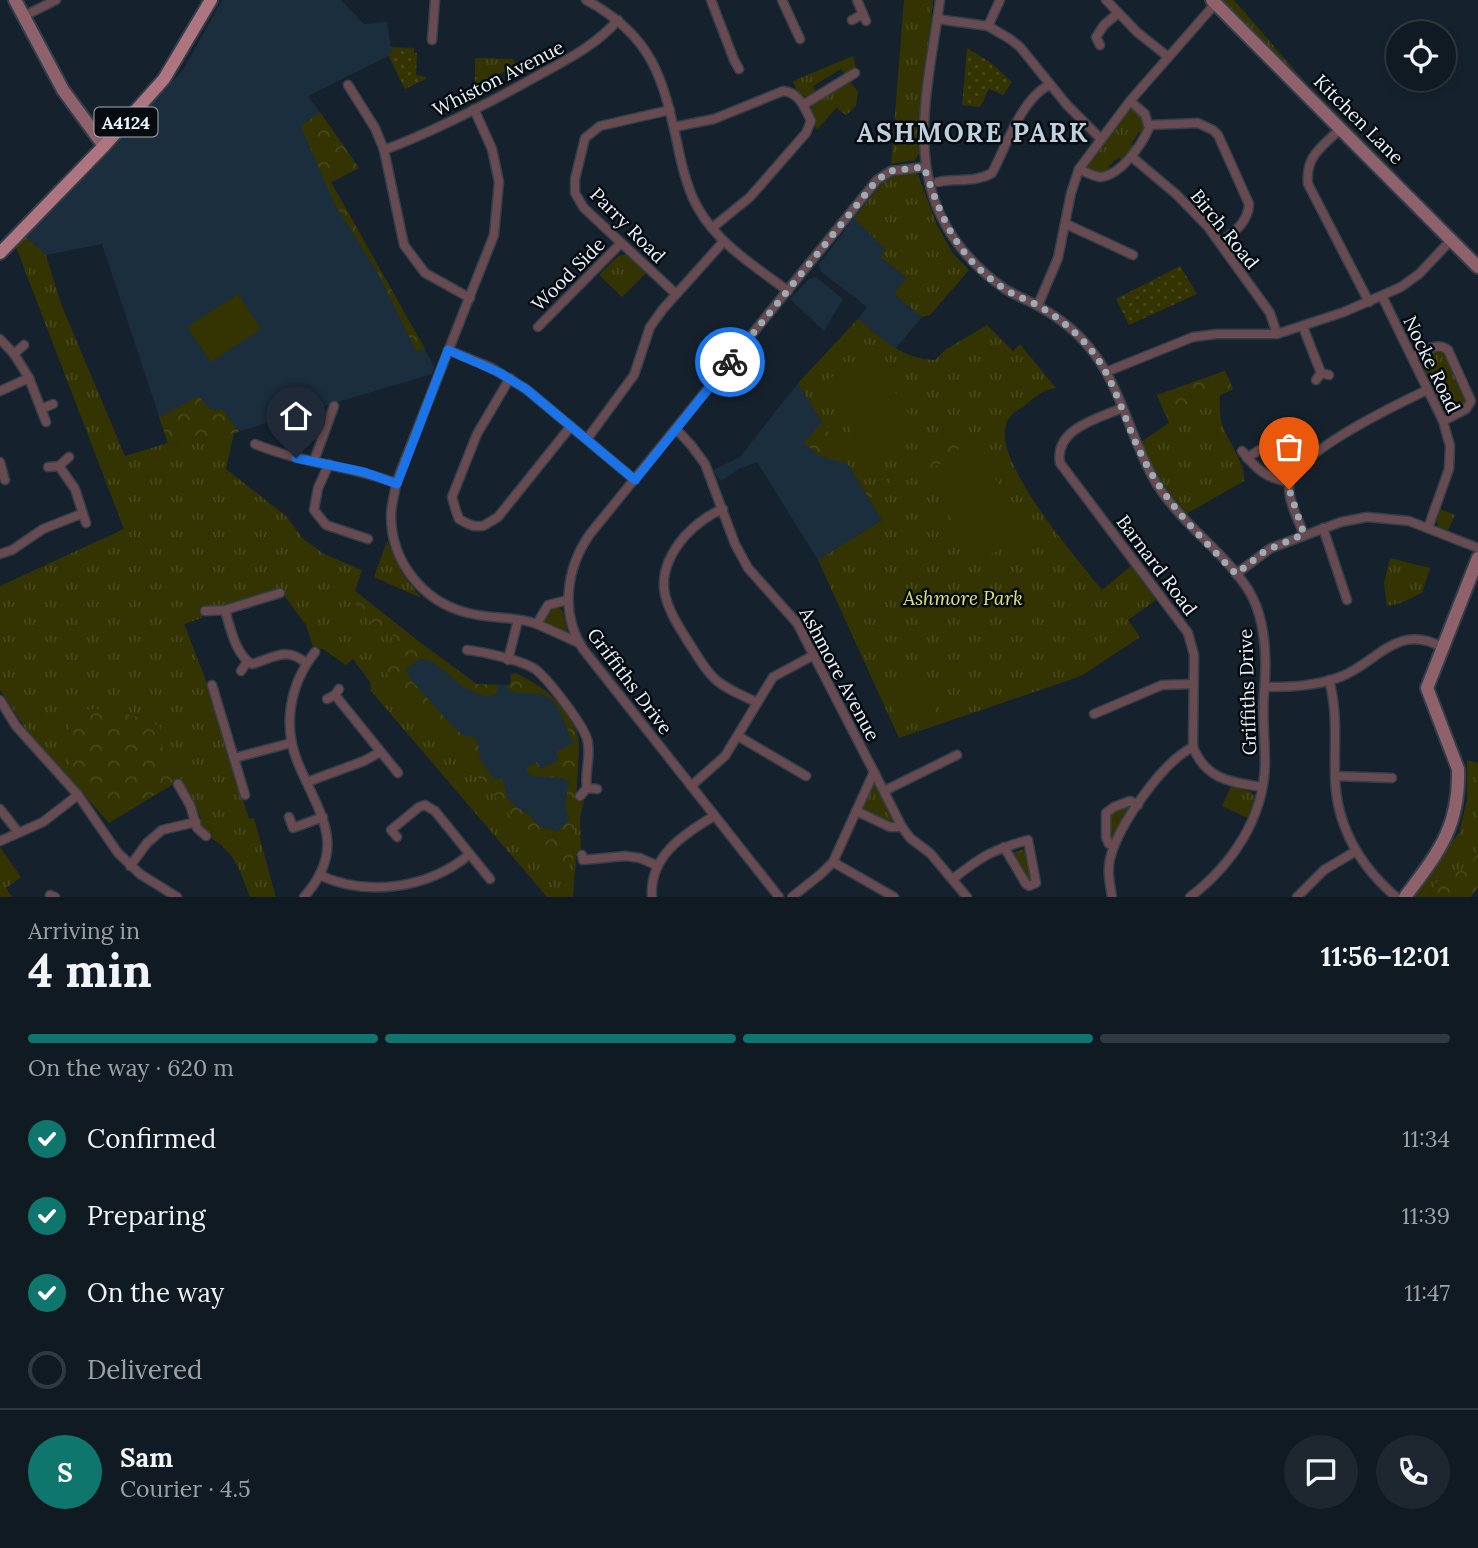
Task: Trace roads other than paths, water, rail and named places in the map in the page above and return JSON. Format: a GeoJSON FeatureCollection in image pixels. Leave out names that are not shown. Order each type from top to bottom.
{"type":"FeatureCollection","features":[{"type":"Feature","properties":{"kind":"main road","name":"A4124"},"geometry":{"type":"LineString","coordinates":[[0,253],[104,146],[164,79],[211,0]]}},
{"type":"Feature","properties":{"kind":"street"},"geometry":{"type":"LineString","coordinates":[[15,0],[63,90],[104,146]]}},
{"type":"Feature","properties":{"kind":"street"},"geometry":{"type":"LineString","coordinates":[[24,16],[56,0]]}},
{"type":"Feature","properties":{"kind":"street"},"geometry":{"type":"LineString","coordinates":[[432,40],[435,0]]}},
{"type":"Feature","properties":{"kind":"street"},"geometry":{"type":"LineString","coordinates":[[586,0],[618,20],[639,41],[652,61],[663,83],[692,196],[712,228],[724,242],[788,291]]}},
{"type":"Feature","properties":{"kind":"street"},"geometry":{"type":"LineString","coordinates":[[711,0],[730,63],[739,69]]}},
{"type":"Feature","properties":{"kind":"street"},"geometry":{"type":"LineString","coordinates":[[782,0],[797,35],[786,37]]}},
{"type":"Feature","properties":{"kind":"street"},"geometry":{"type":"LineString","coordinates":[[852,20],[865,18],[857,0]]}},
{"type":"Feature","properties":{"kind":"street","name":"Griffiths Drive"},"geometry":{"type":"LineString","coordinates":[[940,0],[925,109],[924,167],[940,215],[966,254],[1007,290],[1038,305],[1087,344],[1106,373],[1140,453],[1165,496],[1249,590],[1261,620],[1265,687],[1265,766],[1262,787],[1251,823],[1236,851],[1211,880],[1190,897]]}},
{"type":"Feature","properties":{"kind":"street"},"geometry":{"type":"LineString","coordinates":[[988,26],[1000,0]]}},
{"type":"Feature","properties":{"kind":"street"},"geometry":{"type":"LineString","coordinates":[[1106,0],[1167,56]]}},
{"type":"Feature","properties":{"kind":"street"},"geometry":{"type":"LineString","coordinates":[[1038,305],[1058,258],[1071,193],[1079,169],[1100,138],[1213,2]]}},
{"type":"Feature","properties":{"kind":"street","name":"Kitchen Lane"},"geometry":{"type":"LineString","coordinates":[[1213,2],[1478,267]]}},
{"type":"Feature","properties":{"kind":"street"},"geometry":{"type":"LineString","coordinates":[[1100,45],[1096,37],[1104,25],[1118,13]]}},
{"type":"Feature","properties":{"kind":"street"},"geometry":{"type":"LineString","coordinates":[[937,19],[988,26],[1020,47],[1049,85],[1100,138]]}},
{"type":"Feature","properties":{"kind":"street","name":"Whiston Avenue"},"geometry":{"type":"LineString","coordinates":[[384,150],[474,109],[589,48],[618,20]]}},
{"type":"Feature","properties":{"kind":"street"},"geometry":{"type":"LineString","coordinates":[[803,105],[855,73]]}},
{"type":"Feature","properties":{"kind":"street"},"geometry":{"type":"LineString","coordinates":[[348,85],[375,128],[384,150],[404,245],[425,274],[470,298]]}},
{"type":"Feature","properties":{"kind":"street"},"geometry":{"type":"LineString","coordinates":[[938,182],[950,179],[975,180],[992,173],[1020,117],[1034,96],[1049,85]]}},
{"type":"Feature","properties":{"kind":"street"},"geometry":{"type":"LineString","coordinates":[[674,127],[714,119],[783,91],[794,93],[811,121],[806,134],[750,197],[712,228]]}},
{"type":"Feature","properties":{"kind":"street"},"geometry":{"type":"LineString","coordinates":[[1079,169],[1094,176],[1105,176],[1132,157],[1146,135],[1149,124],[1145,114],[1130,101]]}},
{"type":"Feature","properties":{"kind":"street"},"geometry":{"type":"LineString","coordinates":[[474,109],[492,149],[499,182],[494,235],[397,484],[391,513],[392,534],[398,553],[411,577],[430,595],[451,608],[480,616],[537,624],[579,643]]}},
{"type":"Feature","properties":{"kind":"street","name":"Parry Road"},"geometry":{"type":"LineString","coordinates":[[670,110],[600,126],[585,138],[575,179],[575,193],[579,203],[676,294]]}},
{"type":"Feature","properties":{"kind":"street"},"geometry":{"type":"LineString","coordinates":[[1149,124],[1198,123],[1206,125],[1218,135],[1249,204],[1249,212],[1239,228],[1220,243]]}},
{"type":"Feature","properties":{"kind":"street"},"geometry":{"type":"LineString","coordinates":[[1340,129],[1311,159],[1307,169],[1308,184],[1369,302]]}},
{"type":"Feature","properties":{"kind":"street","name":"Birch Road"},"geometry":{"type":"LineString","coordinates":[[1132,157],[1177,195],[1220,243],[1270,313],[1277,334]]}},
{"type":"Feature","properties":{"kind":"street","name":"Griffiths Drive"},"geometry":{"type":"LineString","coordinates":[[779,897],[579,643],[568,600],[572,572],[581,547],[877,180],[891,171],[924,167]]}},
{"type":"Feature","properties":{"kind":"street"},"geometry":{"type":"LineString","coordinates":[[950,168],[950,179]]}},
{"type":"Feature","properties":{"kind":"street"},"geometry":{"type":"LineString","coordinates":[[1066,224],[1134,256]]}},
{"type":"Feature","properties":{"kind":"street"},"geometry":{"type":"LineString","coordinates":[[1106,373],[1193,337],[1217,334],[1277,334],[1369,302],[1401,287],[1419,274],[1451,240]]}},
{"type":"Feature","properties":{"kind":"street"},"geometry":{"type":"LineString","coordinates":[[587,439],[634,375],[650,327],[724,242]]}},
{"type":"Feature","properties":{"kind":"street","name":"Wood Side"},"geometry":{"type":"LineString","coordinates":[[538,327],[621,243]]}},
{"type":"Feature","properties":{"kind":"street","name":"Nocke Road"},"geometry":{"type":"LineString","coordinates":[[1382,296],[1444,421],[1450,446],[1449,469],[1428,528]]}},
{"type":"Feature","properties":{"kind":"street"},"geometry":{"type":"LineString","coordinates":[[1303,327],[1322,376]]}},
{"type":"Feature","properties":{"kind":"street"},"geometry":{"type":"LineString","coordinates":[[0,339],[29,378],[46,422]]}},
{"type":"Feature","properties":{"kind":"street"},"geometry":{"type":"LineString","coordinates":[[14,355],[24,345]]}},
{"type":"Feature","properties":{"kind":"street"},"geometry":{"type":"LineString","coordinates":[[1412,357],[1437,346],[1448,350],[1471,401],[1466,410],[1444,421]]}},
{"type":"Feature","properties":{"kind":"street"},"geometry":{"type":"LineString","coordinates":[[448,350],[510,378],[635,480]]}},
{"type":"Feature","properties":{"kind":"street"},"geometry":{"type":"LineString","coordinates":[[0,391],[29,378]]}},
{"type":"Feature","properties":{"kind":"street"},"geometry":{"type":"LineString","coordinates":[[510,378],[482,424],[455,488],[453,504],[459,519],[474,526],[484,526],[498,517],[571,426]]}},
{"type":"Feature","properties":{"kind":"street"},"geometry":{"type":"LineString","coordinates":[[1304,534],[1290,495],[1290,482],[1300,466],[1352,429],[1427,390]]}},
{"type":"Feature","properties":{"kind":"street"},"geometry":{"type":"LineString","coordinates":[[41,409],[53,404]]}},
{"type":"Feature","properties":{"kind":"street"},"geometry":{"type":"LineString","coordinates":[[314,461],[334,406]]}},
{"type":"Feature","properties":{"kind":"street","name":"Barnard Road"},"geometry":{"type":"LineString","coordinates":[[1122,408],[1078,427],[1066,436],[1059,447],[1060,463],[1184,625],[1194,655],[1193,747]]}},
{"type":"Feature","properties":{"kind":"street","name":"Ashmore Avenue"},"geometry":{"type":"LineString","coordinates":[[676,429],[705,464],[735,544],[748,568],[792,615],[874,772],[833,862],[792,897]]}},
{"type":"Feature","properties":{"kind":"street"},"geometry":{"type":"LineString","coordinates":[[255,444],[280,455],[364,472],[397,484]]}},
{"type":"Feature","properties":{"kind":"street"},"geometry":{"type":"LineString","coordinates":[[1259,450],[1245,455],[1257,470],[1290,482]]}},
{"type":"Feature","properties":{"kind":"street"},"geometry":{"type":"LineString","coordinates":[[48,467],[59,466],[69,457]]}},
{"type":"Feature","properties":{"kind":"street"},"geometry":{"type":"LineString","coordinates":[[0,462],[2,481],[16,477]]}},
{"type":"Feature","properties":{"kind":"street"},"geometry":{"type":"LineString","coordinates":[[328,464],[318,488],[314,510],[326,525],[368,539]]}},
{"type":"Feature","properties":{"kind":"street"},"geometry":{"type":"LineString","coordinates":[[59,466],[75,489],[86,523]]}},
{"type":"Feature","properties":{"kind":"street"},"geometry":{"type":"LineString","coordinates":[[723,509],[705,517],[673,551],[666,567],[663,593],[671,615],[710,674],[722,685],[756,702]]}},
{"type":"Feature","properties":{"kind":"street"},"geometry":{"type":"LineString","coordinates":[[0,554],[12,550],[43,529],[81,514]]}},
{"type":"Feature","properties":{"kind":"street"},"geometry":{"type":"LineString","coordinates":[[1236,574],[1265,551],[1304,534],[1354,519],[1378,516],[1400,518],[1478,548]]}},
{"type":"Feature","properties":{"kind":"street"},"geometry":{"type":"LineString","coordinates":[[1323,528],[1347,600]]}},
{"type":"Feature","properties":{"kind":"street"},"geometry":{"type":"LineString","coordinates":[[1405,897],[1445,842],[1451,824],[1458,782],[1455,757],[1427,688],[1478,558]]}},
{"type":"Feature","properties":{"kind":"street"},"geometry":{"type":"LineString","coordinates":[[205,611],[225,610],[279,593]]}},
{"type":"Feature","properties":{"kind":"street"},"geometry":{"type":"LineString","coordinates":[[537,624],[548,605],[568,600]]}},
{"type":"Feature","properties":{"kind":"street"},"geometry":{"type":"LineString","coordinates":[[225,610],[238,652],[247,662],[252,664],[284,653],[299,657],[306,663]]}},
{"type":"Feature","properties":{"kind":"street"},"geometry":{"type":"LineString","coordinates":[[508,660],[518,620]]}},
{"type":"Feature","properties":{"kind":"street"},"geometry":{"type":"LineString","coordinates":[[1265,687],[1302,686],[1329,680],[1355,669],[1395,642],[1422,640],[1442,647]]}},
{"type":"Feature","properties":{"kind":"street"},"geometry":{"type":"LineString","coordinates":[[467,650],[533,668],[541,675],[582,729],[588,743],[592,789],[580,796]]}},
{"type":"Feature","properties":{"kind":"street"},"geometry":{"type":"LineString","coordinates":[[304,897],[319,875],[327,850],[323,817],[297,763],[291,743],[291,699],[306,663],[315,652]]}},
{"type":"Feature","properties":{"kind":"street"},"geometry":{"type":"LineString","coordinates":[[691,786],[720,762],[773,677],[814,655]]}},
{"type":"Feature","properties":{"kind":"street"},"geometry":{"type":"LineString","coordinates":[[241,671],[247,662]]}},
{"type":"Feature","properties":{"kind":"street"},"geometry":{"type":"LineString","coordinates":[[1329,680],[1336,711],[1335,776],[1342,819],[1367,870],[1396,897]]}},
{"type":"Feature","properties":{"kind":"street"},"geometry":{"type":"LineString","coordinates":[[1094,714],[1162,685],[1194,684]]}},
{"type":"Feature","properties":{"kind":"street"},"geometry":{"type":"LineString","coordinates":[[212,685],[246,795]]}},
{"type":"Feature","properties":{"kind":"street"},"geometry":{"type":"LineString","coordinates":[[333,694],[398,773]]}},
{"type":"Feature","properties":{"kind":"street"},"geometry":{"type":"LineString","coordinates":[[0,699],[16,726],[78,795],[111,845],[130,866],[177,897]]}},
{"type":"Feature","properties":{"kind":"street"},"geometry":{"type":"LineString","coordinates":[[738,736],[806,776]]}},
{"type":"Feature","properties":{"kind":"street"},"geometry":{"type":"LineString","coordinates":[[234,758],[291,743]]}},
{"type":"Feature","properties":{"kind":"street"},"geometry":{"type":"LineString","coordinates":[[1112,897],[1108,873],[1114,846],[1123,826],[1177,757],[1193,747],[1203,766],[1213,776],[1225,781],[1262,787]]}},
{"type":"Feature","properties":{"kind":"street"},"geometry":{"type":"LineString","coordinates":[[307,782],[364,761],[380,752]]}},
{"type":"Feature","properties":{"kind":"street"},"geometry":{"type":"LineString","coordinates":[[884,790],[957,755]]}},
{"type":"Feature","properties":{"kind":"street"},"geometry":{"type":"LineString","coordinates":[[874,772],[910,838],[930,853],[954,878],[967,897]]}},
{"type":"Feature","properties":{"kind":"street"},"geometry":{"type":"LineString","coordinates":[[1335,776],[1392,778]]}},
{"type":"Feature","properties":{"kind":"street"},"geometry":{"type":"LineString","coordinates":[[178,784],[190,805],[197,828],[206,836]]}},
{"type":"Feature","properties":{"kind":"street"},"geometry":{"type":"LineString","coordinates":[[0,841],[43,822],[78,795]]}},
{"type":"Feature","properties":{"kind":"street"},"geometry":{"type":"LineString","coordinates":[[1114,846],[1109,844],[1106,837],[1107,813],[1130,801],[1138,805]]}},
{"type":"Feature","properties":{"kind":"street"},"geometry":{"type":"LineString","coordinates":[[397,837],[391,830],[425,805],[435,811],[490,879]]}},
{"type":"Feature","properties":{"kind":"street"},"geometry":{"type":"LineString","coordinates":[[0,810],[18,832]]}},
{"type":"Feature","properties":{"kind":"street"},"geometry":{"type":"LineString","coordinates":[[856,811],[890,827],[902,827]]}},
{"type":"Feature","properties":{"kind":"street"},"geometry":{"type":"LineString","coordinates":[[652,897],[652,880],[656,866],[669,849],[714,816]]}},
{"type":"Feature","properties":{"kind":"street"},"geometry":{"type":"LineString","coordinates":[[289,817],[293,828],[323,817]]}},
{"type":"Feature","properties":{"kind":"street"},"geometry":{"type":"LineString","coordinates":[[130,866],[147,843],[162,830],[196,822]]}},
{"type":"Feature","properties":{"kind":"street"},"geometry":{"type":"LineString","coordinates":[[954,878],[988,853],[1004,847],[1028,840],[1036,883],[1029,886],[1026,884],[1004,847]]}},
{"type":"Feature","properties":{"kind":"street"},"geometry":{"type":"LineString","coordinates":[[1297,897],[1324,870],[1356,851]]}},
{"type":"Feature","properties":{"kind":"street"},"geometry":{"type":"LineString","coordinates":[[319,875],[335,888],[354,893],[371,895],[400,892],[432,881],[470,854]]}},
{"type":"Feature","properties":{"kind":"street"},"geometry":{"type":"LineString","coordinates":[[582,855],[583,860],[633,857],[656,866]]}},
{"type":"Feature","properties":{"kind":"street"},"geometry":{"type":"LineString","coordinates":[[833,862],[894,897]]}},
{"type":"Feature","properties":{"kind":"district","name":"ASHMORE PARK"},"geometry":{"type":"Point","coordinates":[973,132]}},
{"type":"Feature","properties":{"kind":"park label","name":"Ashmore Park"},"geometry":{"type":"Point","coordinates":[963,598]}}]}
